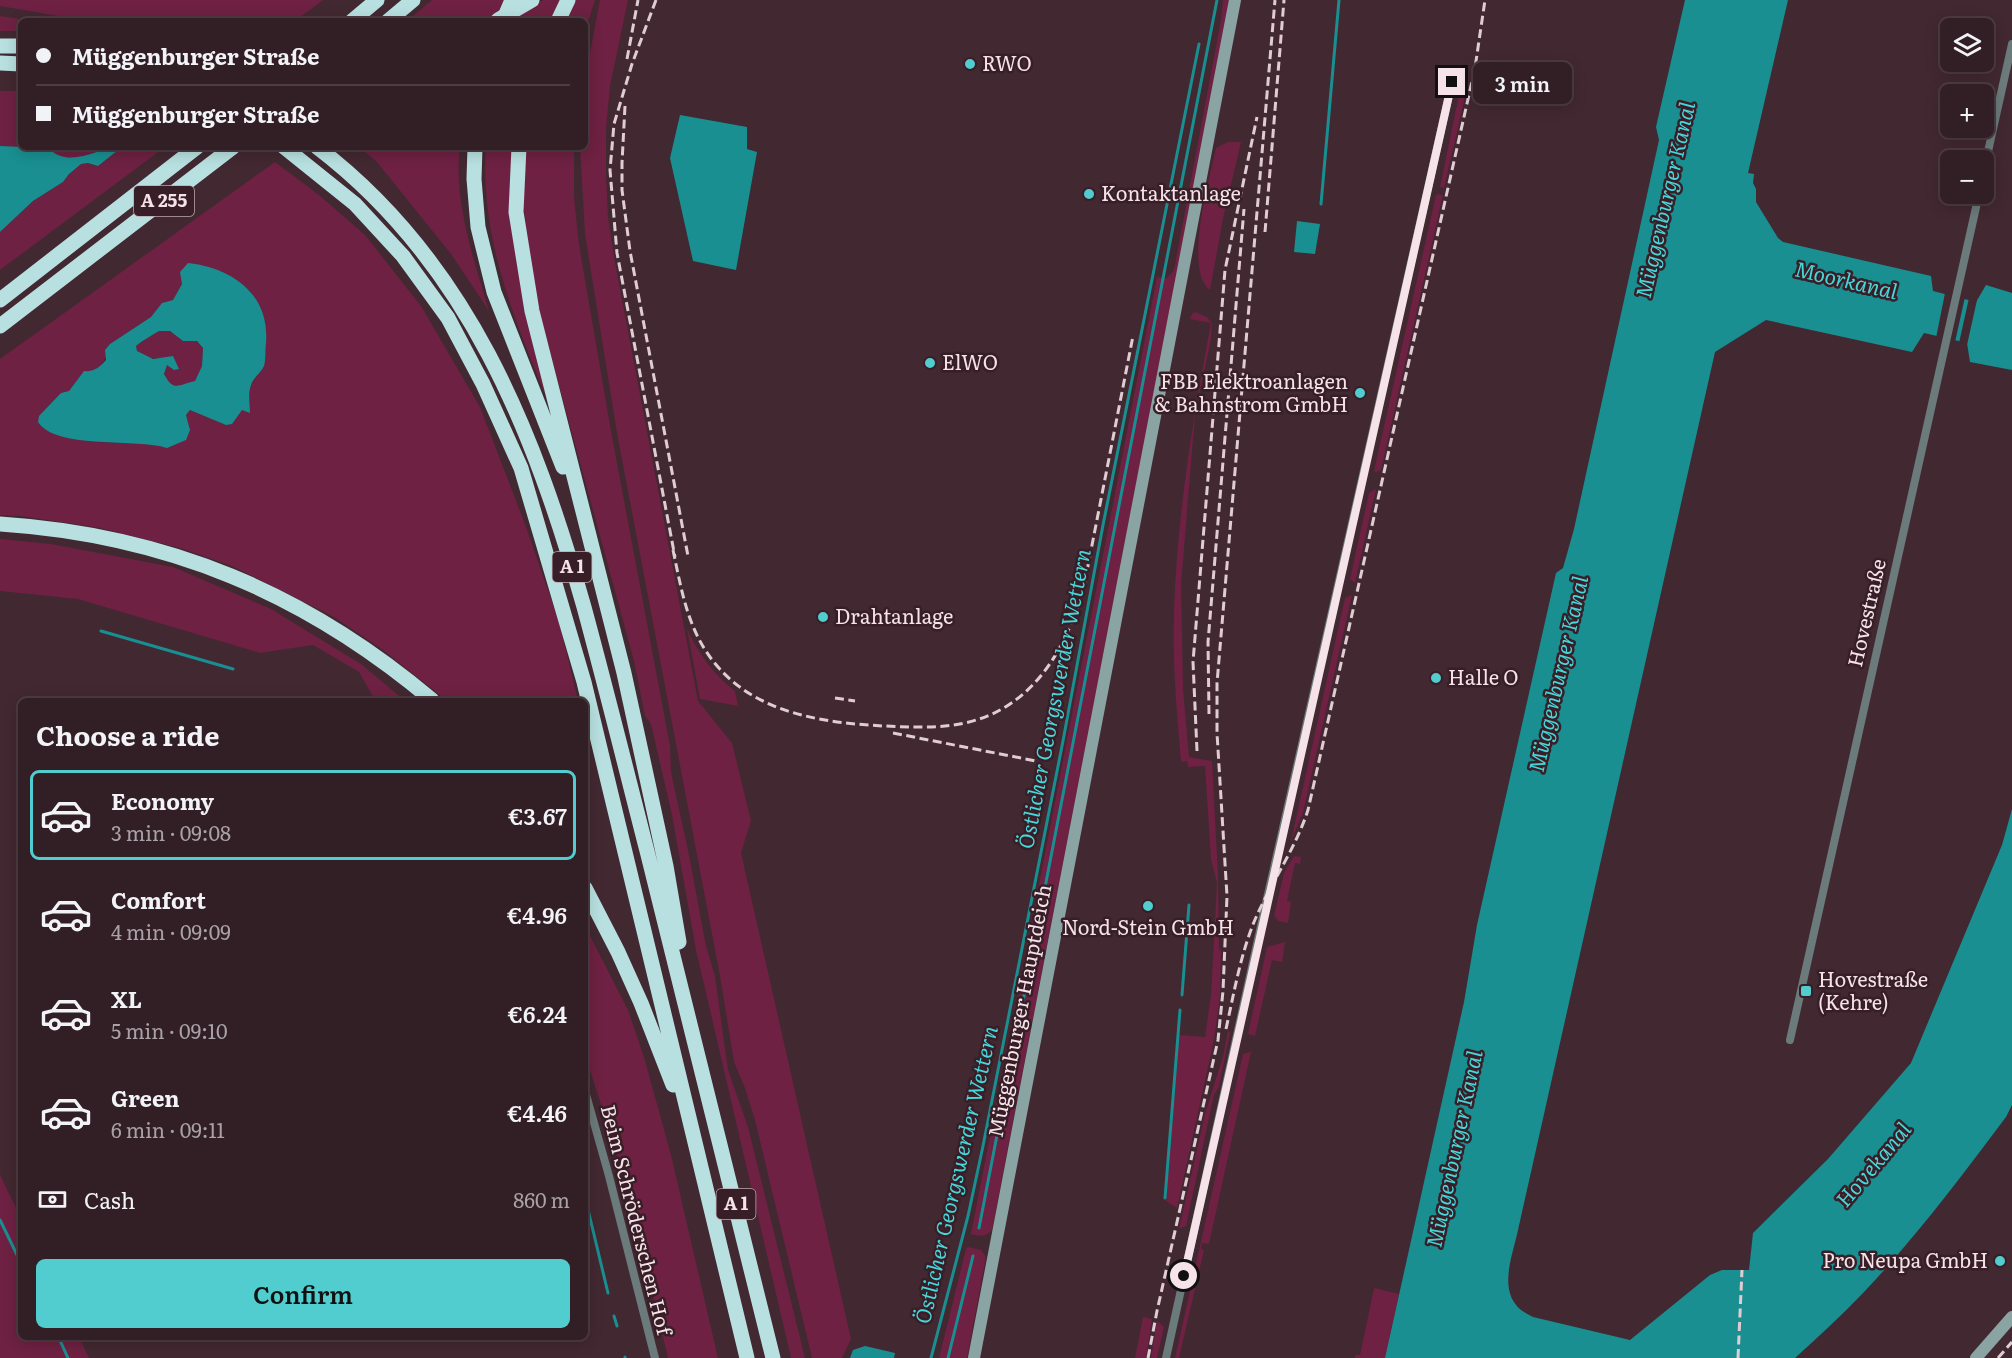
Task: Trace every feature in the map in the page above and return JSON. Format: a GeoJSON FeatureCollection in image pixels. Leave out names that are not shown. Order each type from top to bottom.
{"type":"FeatureCollection","features":[{"type":"Feature","properties":{"kind":"highway"},"geometry":{"type":"LineString","coordinates":[[356,18],[377,0]]}},
{"type":"Feature","properties":{"kind":"highway"},"geometry":{"type":"LineString","coordinates":[[391,18],[412,0]]}},
{"type":"Feature","properties":{"kind":"highway"},"geometry":{"type":"LineString","coordinates":[[504,18],[512,0]]}},
{"type":"Feature","properties":{"kind":"highway"},"geometry":{"type":"LineString","coordinates":[[501,18],[532,0]]}},
{"type":"Feature","properties":{"kind":"highway"},"geometry":{"type":"LineString","coordinates":[[559,18],[568,0]]}},
{"type":"Feature","properties":{"kind":"highway"},"geometry":{"type":"LineString","coordinates":[[0,46],[18,46]]}},
{"type":"Feature","properties":{"kind":"highway"},"geometry":{"type":"LineString","coordinates":[[0,63],[18,64]]}},
{"type":"Feature","properties":{"kind":"highway","name":"A 255"},"geometry":{"type":"LineString","coordinates":[[0,300],[193,150]]}},
{"type":"Feature","properties":{"kind":"highway","name":"A 255"},"geometry":{"type":"LineString","coordinates":[[0,326],[229,150]]}},
{"type":"Feature","properties":{"kind":"highway"},"geometry":{"type":"LineString","coordinates":[[288,150],[355,204],[403,256],[448,318],[483,384],[521,468],[588,698]]}},
{"type":"Feature","properties":{"kind":"highway","name":"A 1"},"geometry":{"type":"LineString","coordinates":[[321,150],[369,191],[417,243],[456,297],[480,336],[524,429],[556,514],[584,609],[699,1051],[773,1358]]}},
{"type":"Feature","properties":{"kind":"highway"},"geometry":{"type":"LineString","coordinates":[[475,150],[474,179],[478,227],[494,292],[584,520]]}},
{"type":"Feature","properties":{"kind":"highway"},"geometry":{"type":"LineString","coordinates":[[519,150],[516,212],[532,312],[616,642],[646,772],[666,866],[699,1051]]}},
{"type":"Feature","properties":{"kind":"highway"},"geometry":{"type":"LineString","coordinates":[[0,524],[54,528],[115,539],[177,556],[227,574],[275,595],[371,651],[430,698]]}},
{"type":"Feature","properties":{"kind":"highway"},"geometry":{"type":"LineString","coordinates":[[588,698],[666,1016],[690,1127]]}},
{"type":"Feature","properties":{"kind":"highway","name":"A 1"},"geometry":{"type":"LineString","coordinates":[[588,894],[641,1003],[690,1127],[747,1358]]}},
{"type":"Feature","properties":{"kind":"street","name":"Müggenburger Hauptdeich"},"geometry":{"type":"LineString","coordinates":[[974,1358],[1235,0]]}},
{"type":"Feature","properties":{"kind":"street"},"geometry":{"type":"LineString","coordinates":[[1988,150],[2012,44]]}},
{"type":"Feature","properties":{"kind":"street"},"geometry":{"type":"LineString","coordinates":[[1166,1358],[1264,911],[1452,82]]}},
{"type":"Feature","properties":{"kind":"street","name":"Hovestraße"},"geometry":{"type":"LineString","coordinates":[[1790,1040],[1976,204]]}},
{"type":"Feature","properties":{"kind":"street","name":"Beim Schröderschen Hof"},"geometry":{"type":"LineString","coordinates":[[588,1102],[655,1358]]}},
{"type":"Feature","properties":{"kind":"street"},"geometry":{"type":"LineString","coordinates":[[1976,1358],[2012,1317]]}},
{"type":"Feature","properties":{"kind":"shaded area"},"geometry":{"type":"Polygon","coordinates":[[[0,0],[323,0],[299,18],[70,18],[0,6],[0,0]]]}},
{"type":"Feature","properties":{"kind":"shaded area"},"geometry":{"type":"Polygon","coordinates":[[[432,0],[504,0],[497,14],[486,18],[411,18],[432,0]]]}},
{"type":"Feature","properties":{"kind":"shaded area"},"geometry":{"type":"Polygon","coordinates":[[[543,0],[562,0],[553,18],[518,17],[543,0]]]}},
{"type":"Feature","properties":{"kind":"shaded area"},"geometry":{"type":"Polygon","coordinates":[[[574,0],[595,0],[588,22],[588,18],[565,18],[574,0]]]}},
{"type":"Feature","properties":{"kind":"shaded area"},"geometry":{"type":"Polygon","coordinates":[[[600,0],[628,0],[610,86],[606,129],[608,217],[614,257],[698,701],[732,743],[751,821],[741,853],[851,1339],[842,1358],[812,1358],[755,1120],[734,1062],[720,976],[617,433],[585,234],[580,150],[588,150],[588,63],[600,0]]]}},
{"type":"Feature","properties":{"kind":"shaded area"},"geometry":{"type":"Polygon","coordinates":[[[1223,0],[1229,0],[1226,20],[992,1230],[985,1235],[971,1234],[1157,277],[1167,278],[1174,270],[1223,0]]]}},
{"type":"Feature","properties":{"kind":"shaded area"},"geometry":{"type":"Polygon","coordinates":[[[0,16],[18,19],[18,31],[0,31],[0,16]]]}},
{"type":"Feature","properties":{"kind":"shaded area"},"geometry":{"type":"Polygon","coordinates":[[[0,91],[18,91],[18,147],[0,146],[0,91]]]}},
{"type":"Feature","properties":{"kind":"shaded area"},"geometry":{"type":"Polygon","coordinates":[[[1466,93],[1444,188],[1440,187],[1459,95],[1466,93]]]}},
{"type":"Feature","properties":{"kind":"shaded area"},"geometry":{"type":"Polygon","coordinates":[[[1228,142],[1241,142],[1223,219],[1210,290],[1202,280],[1198,244],[1204,201],[1216,148],[1228,142]]]}},
{"type":"Feature","properties":{"kind":"shaded area"},"geometry":{"type":"Polygon","coordinates":[[[36,150],[102,150],[81,157],[63,158],[36,150]]]}},
{"type":"Feature","properties":{"kind":"shaded area"},"geometry":{"type":"Polygon","coordinates":[[[118,150],[161,150],[0,270],[0,232],[32,202],[63,182],[81,164],[88,163],[98,166],[118,150]]]}},
{"type":"Feature","properties":{"kind":"shaded area"},"geometry":{"type":"Polygon","coordinates":[[[363,150],[460,150],[459,188],[462,209],[471,251],[489,311],[451,254],[377,162],[363,150]]]}},
{"type":"Feature","properties":{"kind":"shaded area"},"geometry":{"type":"Polygon","coordinates":[[[486,150],[515,150],[513,166],[556,421],[516,321],[505,287],[489,218],[486,150]]]}},
{"type":"Feature","properties":{"kind":"shaded area"},"geometry":{"type":"Polygon","coordinates":[[[526,150],[574,150],[574,197],[579,245],[670,746],[671,772],[706,946],[715,976],[728,1070],[748,1127],[805,1358],[791,1358],[696,950],[672,815],[651,724],[645,716],[634,661],[538,308],[524,208],[526,150]]]}},
{"type":"Feature","properties":{"kind":"shaded area"},"geometry":{"type":"Polygon","coordinates":[[[275,162],[319,195],[365,235],[421,306],[480,407],[525,524],[559,622],[578,698],[443,698],[383,650],[334,617],[232,566],[180,548],[100,528],[0,515],[0,359],[275,162]],[[221,271],[182,284],[173,300],[162,303],[151,317],[110,344],[99,367],[95,370],[84,371],[69,391],[61,393],[54,434],[93,442],[155,444],[167,448],[190,430],[186,415],[191,410],[226,425],[242,410],[250,413],[250,386],[264,365],[250,291],[221,271]]]}},
{"type":"Feature","properties":{"kind":"shaded area"},"geometry":{"type":"Polygon","coordinates":[[[1438,194],[1443,195],[1381,470],[1376,472],[1374,471],[1438,194]]]}},
{"type":"Feature","properties":{"kind":"shaded area"},"geometry":{"type":"Polygon","coordinates":[[[1195,312],[1207,317],[1212,323],[1211,339],[1195,414],[1181,585],[1183,688],[1189,757],[1212,761],[1218,875],[1219,949],[1221,950],[1220,996],[1214,1040],[1177,1208],[1166,1201],[1179,1035],[1205,1037],[1211,995],[1217,883],[1211,859],[1205,766],[1188,767],[1187,761],[1181,762],[1174,668],[1176,575],[1182,503],[1192,431],[1211,323],[1190,319],[1195,312]]]}},
{"type":"Feature","properties":{"kind":"shaded area"},"geometry":{"type":"Polygon","coordinates":[[[159,331],[170,331],[183,341],[197,341],[203,348],[202,366],[195,381],[177,387],[173,385],[166,378],[165,369],[167,365],[179,369],[165,358],[147,358],[137,351],[136,346],[159,331]]]}},
{"type":"Feature","properties":{"kind":"shaded area"},"geometry":{"type":"Polygon","coordinates":[[[1376,489],[1355,583],[1350,579],[1369,493],[1376,489]]]}},
{"type":"Feature","properties":{"kind":"shaded area"},"geometry":{"type":"Polygon","coordinates":[[[0,539],[51,544],[173,567],[271,609],[361,664],[402,698],[374,698],[359,672],[313,645],[260,653],[78,599],[0,591],[0,539]]]}},
{"type":"Feature","properties":{"kind":"shaded area"},"geometry":{"type":"Polygon","coordinates":[[[1352,595],[1303,813],[1291,841],[1345,598],[1352,595]]]}},
{"type":"Feature","properties":{"kind":"shaded area"},"geometry":{"type":"Polygon","coordinates":[[[687,629],[707,663],[735,691],[738,706],[700,699],[687,629]]]}},
{"type":"Feature","properties":{"kind":"shaded area"},"geometry":{"type":"Polygon","coordinates":[[[1294,856],[1301,857],[1300,864],[1295,863],[1287,901],[1291,902],[1288,923],[1279,921],[1274,916],[1284,873],[1294,856]]]}},
{"type":"Feature","properties":{"kind":"shaded area"},"geometry":{"type":"Polygon","coordinates":[[[588,932],[628,1010],[644,1057],[671,1155],[718,1358],[668,1358],[625,1179],[588,1064],[588,932]]]}},
{"type":"Feature","properties":{"kind":"shaded area"},"geometry":{"type":"Polygon","coordinates":[[[1285,942],[1282,962],[1272,960],[1255,1036],[1248,1034],[1267,947],[1285,942]]]}},
{"type":"Feature","properties":{"kind":"shaded area"},"geometry":{"type":"Polygon","coordinates":[[[1228,1031],[1230,1033],[1219,1087],[1214,1095],[1186,1226],[1179,1229],[1205,1114],[1223,1056],[1228,1031]]]}},
{"type":"Feature","properties":{"kind":"shaded area"},"geometry":{"type":"Polygon","coordinates":[[[1251,1052],[1209,1244],[1202,1243],[1201,1249],[1204,1250],[1179,1358],[1175,1358],[1243,1054],[1251,1052]]]}},
{"type":"Feature","properties":{"kind":"shaded area"},"geometry":{"type":"Polygon","coordinates":[[[0,1175],[18,1212],[18,1340],[80,1340],[89,1358],[0,1358],[0,1175]]]}},
{"type":"Feature","properties":{"kind":"shaded area"},"geometry":{"type":"Polygon","coordinates":[[[968,1247],[981,1250],[986,1257],[967,1358],[939,1358],[966,1249],[968,1247]]]}},
{"type":"Feature","properties":{"kind":"shaded area"},"geometry":{"type":"Polygon","coordinates":[[[1374,1288],[1399,1294],[1385,1358],[1355,1358],[1355,1355],[1360,1355],[1374,1288]]]}},
{"type":"Feature","properties":{"kind":"shaded area"},"geometry":{"type":"Polygon","coordinates":[[[1143,1317],[1152,1319],[1146,1358],[1135,1358],[1143,1317]]]}},
{"type":"Feature","properties":{"kind":"shaded area"},"geometry":{"type":"Polygon","coordinates":[[[1157,1321],[1164,1327],[1157,1358],[1151,1358],[1157,1321]]]}},
{"type":"Feature","properties":{"kind":"water"},"geometry":{"type":"Polygon","coordinates":[[[1685,0],[1788,0],[1748,173],[1754,174],[1756,202],[1778,238],[1783,242],[1931,276],[1933,291],[1976,302],[1986,285],[2012,293],[2012,370],[1970,362],[1967,343],[1924,333],[1912,352],[1766,320],[1715,352],[1509,1267],[1509,1290],[1513,1301],[1521,1310],[1533,1317],[1630,1340],[1710,1275],[1722,1270],[1749,1270],[1753,1233],[1828,1159],[1911,1063],[2002,845],[2012,809],[2012,1105],[2006,1117],[1972,1162],[1902,1250],[1856,1301],[1795,1358],[1385,1358],[1464,1002],[1477,925],[1556,573],[1563,568],[1574,529],[1659,140],[1656,127],[1685,0]]]}},
{"type":"Feature","properties":{"kind":"water"},"geometry":{"type":"Polygon","coordinates":[[[680,115],[747,127],[747,149],[757,152],[736,270],[693,261],[670,158],[680,115]]]}},
{"type":"Feature","properties":{"kind":"water"},"geometry":{"type":"Polygon","coordinates":[[[0,146],[18,147],[18,150],[51,150],[66,157],[118,150],[98,166],[88,163],[81,164],[63,182],[33,201],[0,232],[0,146]]]}},
{"type":"Feature","properties":{"kind":"water"},"geometry":{"type":"Polygon","coordinates":[[[1297,221],[1320,224],[1315,254],[1294,252],[1297,221]]]}},
{"type":"Feature","properties":{"kind":"water"},"geometry":{"type":"Polygon","coordinates":[[[188,263],[219,271],[245,287],[255,297],[262,311],[266,326],[265,361],[263,369],[251,385],[250,413],[242,410],[232,424],[226,425],[190,410],[186,415],[190,430],[186,440],[167,448],[154,445],[79,440],[48,431],[38,422],[39,416],[61,393],[69,391],[84,371],[94,370],[104,363],[105,350],[110,344],[151,317],[162,303],[173,300],[182,284],[180,272],[188,263]],[[159,331],[147,338],[136,346],[137,351],[153,359],[173,356],[179,369],[174,370],[167,365],[164,374],[171,384],[177,386],[195,381],[202,366],[203,348],[197,341],[183,341],[170,331],[159,331]]]}},
{"type":"Feature","properties":{"kind":"water"},"geometry":{"type":"Polygon","coordinates":[[[865,1346],[895,1353],[894,1358],[850,1358],[853,1350],[865,1346]]]}},
{"type":"Feature","properties":{"kind":"pier"},"geometry":{"type":"Polygon","coordinates":[[[1945,293],[1965,297],[1955,342],[1936,338],[1945,293]]]}},
{"type":"Feature","properties":{"kind":"pier"},"geometry":{"type":"Polygon","coordinates":[[[1969,298],[1977,300],[1967,345],[1959,343],[1969,298]]]}},
{"type":"Feature","properties":{"kind":"waterway"},"geometry":{"type":"LineString","coordinates":[[979,1228],[1217,0]]}},
{"type":"Feature","properties":{"kind":"waterway"},"geometry":{"type":"LineString","coordinates":[[1321,204],[1339,0]]}},
{"type":"Feature","properties":{"kind":"waterway","name":"Östlicher Georgswerder Wettern"},"geometry":{"type":"LineString","coordinates":[[931,1358],[968,1216],[983,1146],[1199,44]]}},
{"type":"Feature","properties":{"kind":"waterway"},"geometry":{"type":"LineString","coordinates":[[101,631],[233,669]]}},
{"type":"Feature","properties":{"kind":"waterway"},"geometry":{"type":"LineString","coordinates":[[1182,995],[1189,905]]}},
{"type":"Feature","properties":{"kind":"waterway"},"geometry":{"type":"LineString","coordinates":[[1165,1198],[1180,1010]]}},
{"type":"Feature","properties":{"kind":"waterway"},"geometry":{"type":"LineString","coordinates":[[588,1210],[608,1293]]}},
{"type":"Feature","properties":{"kind":"waterway"},"geometry":{"type":"LineString","coordinates":[[0,1220],[18,1257]]}},
{"type":"Feature","properties":{"kind":"waterway"},"geometry":{"type":"LineString","coordinates":[[948,1358],[973,1256]]}},
{"type":"Feature","properties":{"kind":"waterway"},"geometry":{"type":"LineString","coordinates":[[614,1316],[617,1326]]}},
{"type":"Feature","properties":{"kind":"waterway"},"geometry":{"type":"LineString","coordinates":[[60,1340],[68,1358]]}},
{"type":"Feature","properties":{"kind":"railway"},"geometry":{"type":"LineString","coordinates":[[627,59],[638,0]]}},
{"type":"Feature","properties":{"kind":"railway"},"geometry":{"type":"LineString","coordinates":[[656,0],[632,64],[614,124],[610,170],[617,253],[675,557]]}},
{"type":"Feature","properties":{"kind":"railway"},"geometry":{"type":"LineString","coordinates":[[1148,1358],[1218,1040],[1223,991],[1227,896],[1217,733],[1217,683],[1275,0]]}},
{"type":"Feature","properties":{"kind":"railway"},"geometry":{"type":"LineString","coordinates":[[1265,232],[1284,0]]}},
{"type":"Feature","properties":{"kind":"railway"},"geometry":{"type":"LineString","coordinates":[[1226,1029],[1249,935],[1267,894],[1303,825],[1308,810],[1475,68],[1485,0]]}},
{"type":"Feature","properties":{"kind":"railway"},"geometry":{"type":"LineString","coordinates":[[625,106],[622,190],[630,251],[688,556]]}},
{"type":"Feature","properties":{"kind":"railway"},"geometry":{"type":"LineString","coordinates":[[1197,751],[1193,662],[1225,270],[1257,117]]}},
{"type":"Feature","properties":{"kind":"railway"},"geometry":{"type":"LineString","coordinates":[[1209,714],[1208,642],[1244,209]]}},
{"type":"Feature","properties":{"kind":"railway"},"geometry":{"type":"LineString","coordinates":[[673,550],[688,612],[700,640],[718,667],[734,683],[753,696],[794,713],[862,725],[947,726],[978,720],[993,714],[1021,695],[1045,670],[1064,640],[1077,608],[1083,591],[1133,336]]}},
{"type":"Feature","properties":{"kind":"railway"},"geometry":{"type":"LineString","coordinates":[[835,698],[855,701]]}},
{"type":"Feature","properties":{"kind":"railway"},"geometry":{"type":"LineString","coordinates":[[893,733],[1036,761]]}},
{"type":"Feature","properties":{"kind":"railway"},"geometry":{"type":"LineString","coordinates":[[1738,1358],[1742,1270]]}},
{"type":"Feature","properties":{"kind":"railway"},"geometry":{"type":"LineString","coordinates":[[1998,1358],[2012,1342]]}},
{"type":"Feature","properties":{"kind":"place","name":"RWO"},"geometry":{"type":"Point","coordinates":[970,64]}},
{"type":"Feature","properties":{"kind":"place","name":"Kontaktanlage"},"geometry":{"type":"Point","coordinates":[1089,194]}},
{"type":"Feature","properties":{"kind":"place","name":"ElWO"},"geometry":{"type":"Point","coordinates":[930,363]}},
{"type":"Feature","properties":{"kind":"place","name":"FBB Elektroanlagen & Bahnstrom GmbH"},"geometry":{"type":"Point","coordinates":[1360,393]}},
{"type":"Feature","properties":{"kind":"place","name":"Drahtanlage"},"geometry":{"type":"Point","coordinates":[823,617]}},
{"type":"Feature","properties":{"kind":"place","name":"Halle O"},"geometry":{"type":"Point","coordinates":[1436,678]}},
{"type":"Feature","properties":{"kind":"place","name":"Nord-Stein GmbH"},"geometry":{"type":"Point","coordinates":[1148,906]}},
{"type":"Feature","properties":{"kind":"place","name":"Hovestraße (Kehre)"},"geometry":{"type":"Point","coordinates":[1806,991]}},
{"type":"Feature","properties":{"kind":"place","name":"Pro Neupa GmbH"},"geometry":{"type":"Point","coordinates":[2000,1261]}},
{"type":"Feature","properties":{"kind":"route"},"geometry":{"type":"LineString","coordinates":[[1184,1276],[1452,82]]}},
{"type":"Feature","properties":{"kind":"water label","name":"Müggenburger Kanal"},"geometry":{"type":"Point","coordinates":[1666,200]}},
{"type":"Feature","properties":{"kind":"water label","name":"Moorkanal"},"geometry":{"type":"Point","coordinates":[1846,281]}},
{"type":"Feature","properties":{"kind":"water label","name":"Müggenburger Kanal"},"geometry":{"type":"Point","coordinates":[1559,674]}},
{"type":"Feature","properties":{"kind":"water label","name":"Müggenburger Kanal"},"geometry":{"type":"Point","coordinates":[1455,1149]}},
{"type":"Feature","properties":{"kind":"water label","name":"Hovekanal"},"geometry":{"type":"Point","coordinates":[1874,1165]}}]}
